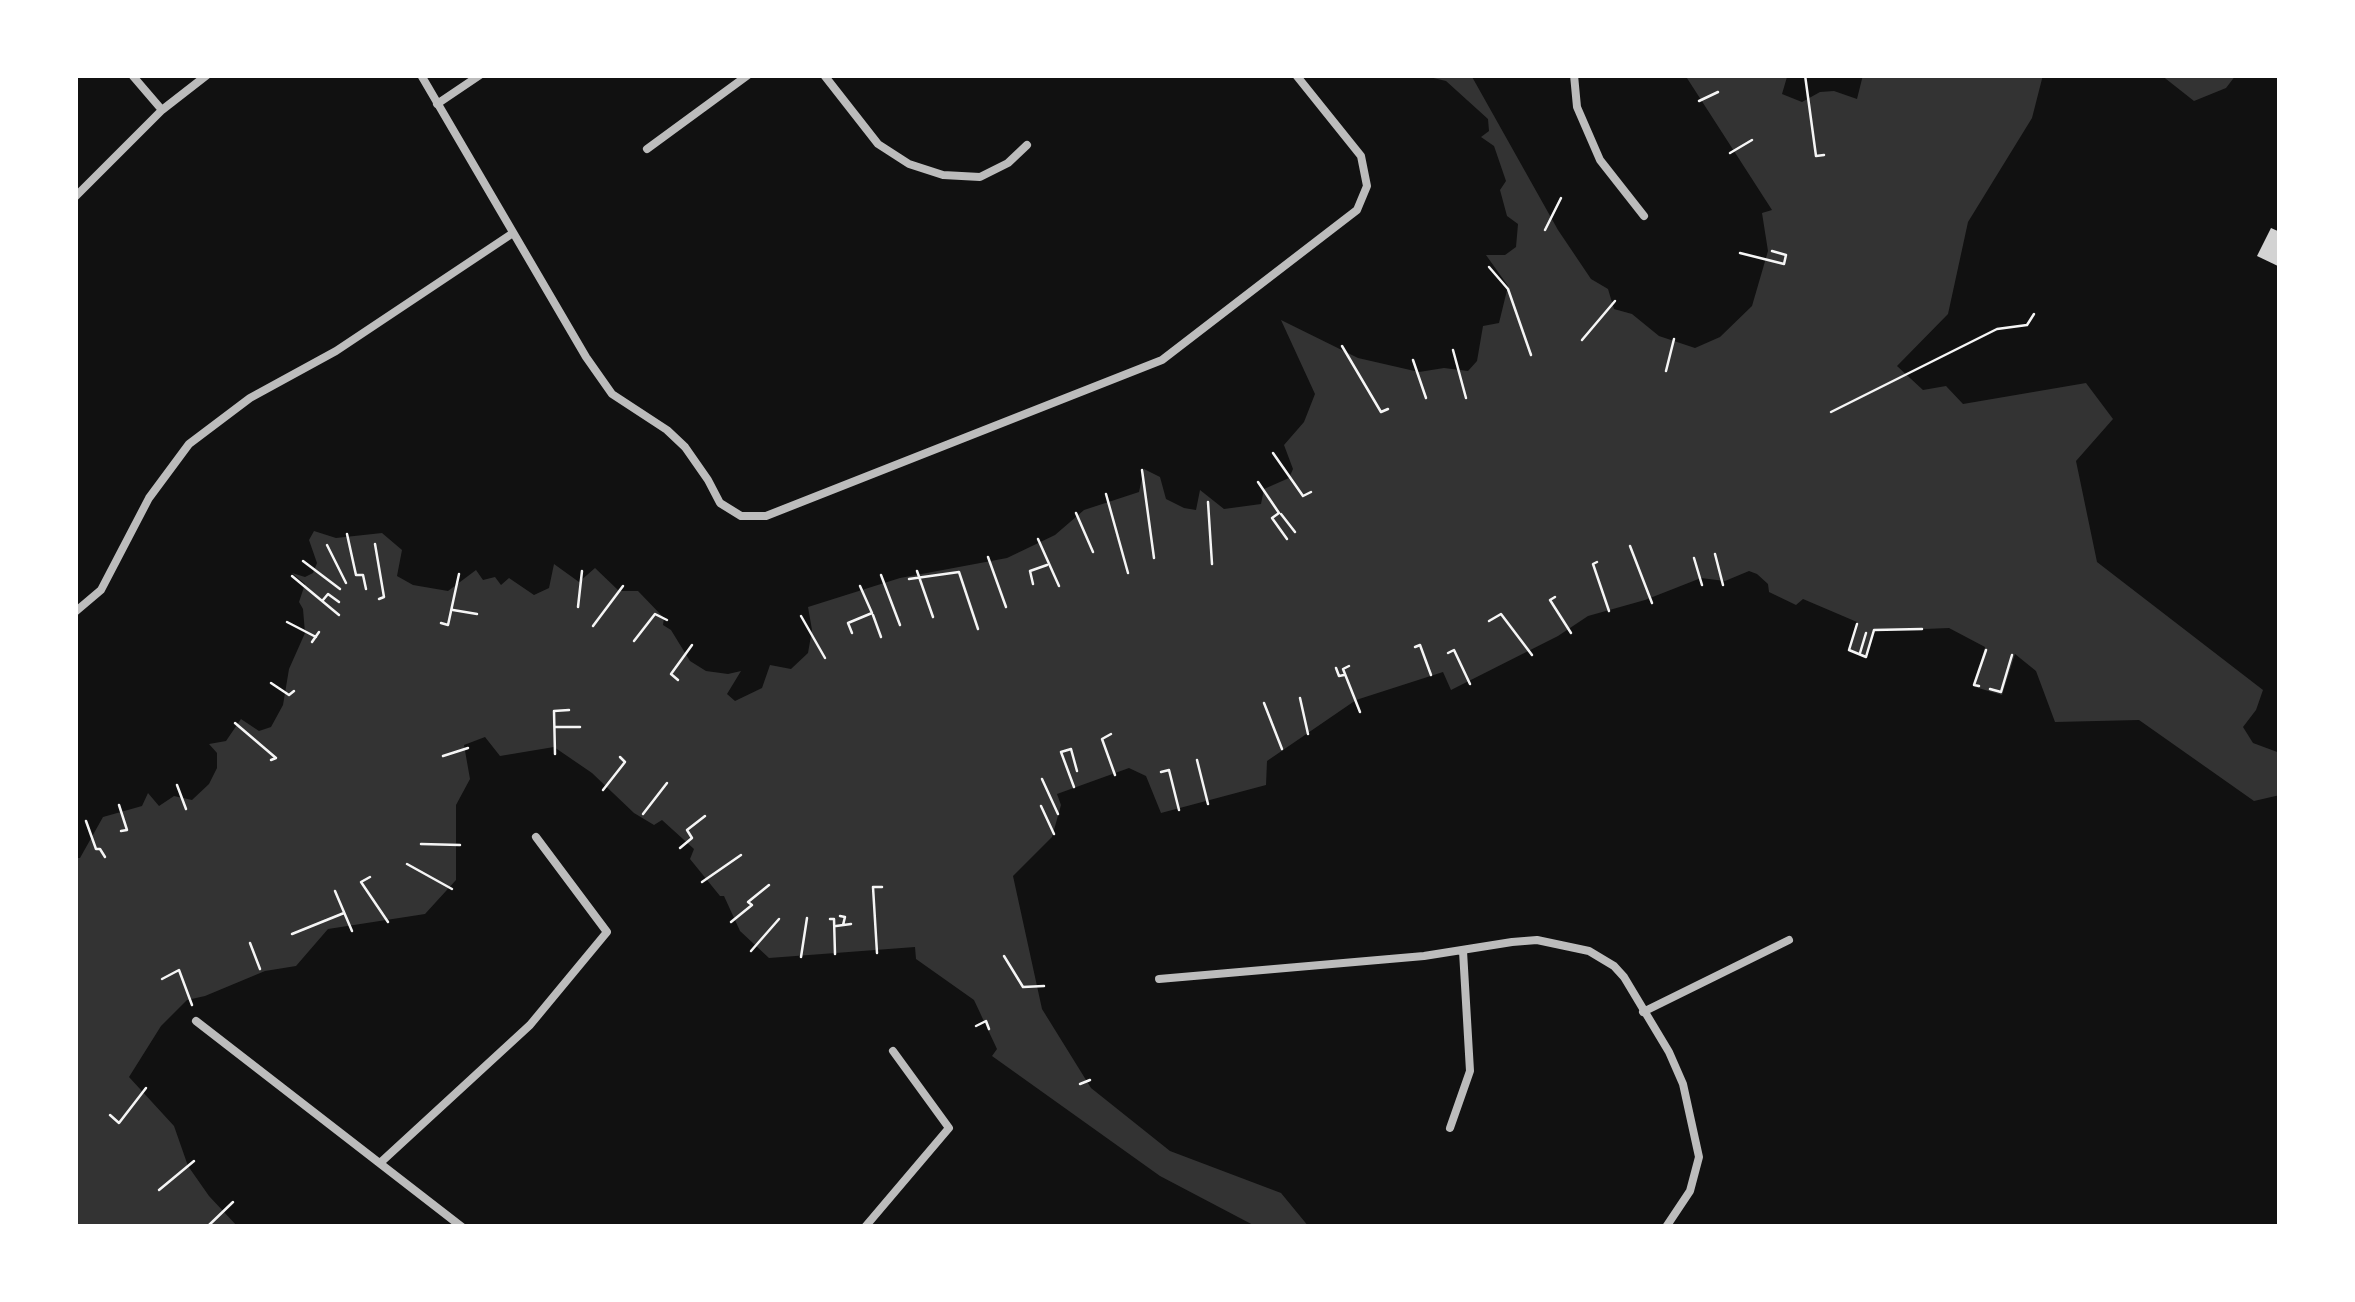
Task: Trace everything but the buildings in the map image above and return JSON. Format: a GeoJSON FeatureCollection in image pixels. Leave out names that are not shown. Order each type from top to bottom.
{"type":"FeatureCollection","features":[{"type":"Feature","properties":{"kind":"street"},"geometry":{"type":"LineString","coordinates":[[132,75],[162,110]]}},
{"type":"Feature","properties":{"kind":"street"},"geometry":{"type":"LineString","coordinates":[[75,197],[162,110],[207,75]]}},
{"type":"Feature","properties":{"kind":"street"},"geometry":{"type":"LineString","coordinates":[[420,75],[586,357],[612,394],[667,430],[685,448],[720,503],[741,516],[766,516],[1162,360],[1357,210],[1368,186],[1361,156],[1296,75]]}},
{"type":"Feature","properties":{"kind":"street"},"geometry":{"type":"LineString","coordinates":[[437,104],[480,75]]}},
{"type":"Feature","properties":{"kind":"street"},"geometry":{"type":"LineString","coordinates":[[647,149],[748,75]]}},
{"type":"Feature","properties":{"kind":"street"},"geometry":{"type":"LineString","coordinates":[[824,75],[878,144],[909,164],[943,176],[980,177],[1008,162],[1028,145]]}},
{"type":"Feature","properties":{"kind":"street"},"geometry":{"type":"LineString","coordinates":[[1574,75],[1577,106],[1600,160],[1644,216]]}},
{"type":"Feature","properties":{"kind":"street"},"geometry":{"type":"LineString","coordinates":[[75,612],[102,590],[149,498],[190,444],[250,398],[336,351],[513,233]]}},
{"type":"Feature","properties":{"kind":"street"},"geometry":{"type":"LineString","coordinates":[[380,1163],[530,1025],[607,932],[536,836]]}},
{"type":"Feature","properties":{"kind":"street"},"geometry":{"type":"LineString","coordinates":[[1159,980],[1463,951],[1538,940],[1589,951],[1624,977],[1684,1084],[1698,1148],[1690,1190],[1666,1227]]}},
{"type":"Feature","properties":{"kind":"street"},"geometry":{"type":"LineString","coordinates":[[1643,1012],[1789,940]]}},
{"type":"Feature","properties":{"kind":"street"},"geometry":{"type":"LineString","coordinates":[[1450,1128],[1470,1071],[1463,951]]}},
{"type":"Feature","properties":{"kind":"street"},"geometry":{"type":"LineString","coordinates":[[196,1021],[462,1227]]}},
{"type":"Feature","properties":{"kind":"street"},"geometry":{"type":"LineString","coordinates":[[865,1227],[949,1128],[893,1051]]}},
{"type":"Feature","properties":{"kind":"path"},"geometry":{"type":"LineString","coordinates":[[1805,75],[1816,156],[1824,156]]}},
{"type":"Feature","properties":{"kind":"path"},"geometry":{"type":"LineString","coordinates":[[1698,102],[1718,92]]}},
{"type":"Feature","properties":{"kind":"path"},"geometry":{"type":"LineString","coordinates":[[1730,153],[1752,140]]}},
{"type":"Feature","properties":{"kind":"path"},"geometry":{"type":"LineString","coordinates":[[1545,230],[1561,198]]}},
{"type":"Feature","properties":{"kind":"path"},"geometry":{"type":"LineString","coordinates":[[1740,253],[1784,264],[1786,255],[1772,251]]}},
{"type":"Feature","properties":{"kind":"path"},"geometry":{"type":"LineString","coordinates":[[1489,267],[1508,290],[1531,355]]}},
{"type":"Feature","properties":{"kind":"path"},"geometry":{"type":"LineString","coordinates":[[1582,340],[1615,301]]}},
{"type":"Feature","properties":{"kind":"path"},"geometry":{"type":"LineString","coordinates":[[1831,412],[1997,329],[2027,325],[2034,314]]}},
{"type":"Feature","properties":{"kind":"path"},"geometry":{"type":"LineString","coordinates":[[1666,371],[1674,338]]}},
{"type":"Feature","properties":{"kind":"path"},"geometry":{"type":"LineString","coordinates":[[1342,346],[1381,412],[1388,409]]}},
{"type":"Feature","properties":{"kind":"path"},"geometry":{"type":"LineString","coordinates":[[1453,350],[1466,398]]}},
{"type":"Feature","properties":{"kind":"path"},"geometry":{"type":"LineString","coordinates":[[1413,360],[1426,398]]}},
{"type":"Feature","properties":{"kind":"path"},"geometry":{"type":"LineString","coordinates":[[1273,453],[1303,496],[1311,492]]}},
{"type":"Feature","properties":{"kind":"path"},"geometry":{"type":"LineString","coordinates":[[1142,470],[1154,558]]}},
{"type":"Feature","properties":{"kind":"path"},"geometry":{"type":"LineString","coordinates":[[1258,482],[1295,532]]}},
{"type":"Feature","properties":{"kind":"path"},"geometry":{"type":"LineString","coordinates":[[1106,494],[1128,573]]}},
{"type":"Feature","properties":{"kind":"path"},"geometry":{"type":"LineString","coordinates":[[1208,502],[1212,564]]}},
{"type":"Feature","properties":{"kind":"path"},"geometry":{"type":"LineString","coordinates":[[1076,513],[1092,552]]}},
{"type":"Feature","properties":{"kind":"path"},"geometry":{"type":"LineString","coordinates":[[1280,513],[1272,518],[1287,539]]}},
{"type":"Feature","properties":{"kind":"path"},"geometry":{"type":"LineString","coordinates":[[348,534],[356,575],[363,575],[366,588]]}},
{"type":"Feature","properties":{"kind":"path"},"geometry":{"type":"LineString","coordinates":[[1038,539],[1060,586]]}},
{"type":"Feature","properties":{"kind":"path"},"geometry":{"type":"LineString","coordinates":[[328,544],[346,583]]}},
{"type":"Feature","properties":{"kind":"path"},"geometry":{"type":"LineString","coordinates":[[375,544],[384,597],[379,598]]}},
{"type":"Feature","properties":{"kind":"path"},"geometry":{"type":"LineString","coordinates":[[1630,546],[1652,603]]}},
{"type":"Feature","properties":{"kind":"path"},"geometry":{"type":"LineString","coordinates":[[1716,554],[1723,586]]}},
{"type":"Feature","properties":{"kind":"path"},"geometry":{"type":"LineString","coordinates":[[988,557],[1006,607]]}},
{"type":"Feature","properties":{"kind":"path"},"geometry":{"type":"LineString","coordinates":[[1694,558],[1702,585]]}},
{"type":"Feature","properties":{"kind":"path"},"geometry":{"type":"LineString","coordinates":[[303,561],[340,589]]}},
{"type":"Feature","properties":{"kind":"path"},"geometry":{"type":"LineString","coordinates":[[1597,562],[1593,564],[1610,611]]}},
{"type":"Feature","properties":{"kind":"path"},"geometry":{"type":"LineString","coordinates":[[1033,584],[1030,571],[1048,564]]}},
{"type":"Feature","properties":{"kind":"path"},"geometry":{"type":"LineString","coordinates":[[578,607],[582,571]]}},
{"type":"Feature","properties":{"kind":"path"},"geometry":{"type":"LineString","coordinates":[[916,571],[933,617]]}},
{"type":"Feature","properties":{"kind":"path"},"geometry":{"type":"LineString","coordinates":[[909,579],[959,572],[978,629]]}},
{"type":"Feature","properties":{"kind":"path"},"geometry":{"type":"LineString","coordinates":[[440,624],[448,625],[459,574]]}},
{"type":"Feature","properties":{"kind":"path"},"geometry":{"type":"LineString","coordinates":[[881,575],[900,625]]}},
{"type":"Feature","properties":{"kind":"path"},"geometry":{"type":"LineString","coordinates":[[292,576],[338,615]]}},
{"type":"Feature","properties":{"kind":"path"},"geometry":{"type":"LineString","coordinates":[[593,626],[623,586]]}},
{"type":"Feature","properties":{"kind":"path"},"geometry":{"type":"LineString","coordinates":[[860,586],[881,637]]}},
{"type":"Feature","properties":{"kind":"path"},"geometry":{"type":"LineString","coordinates":[[322,601],[328,594],[339,602]]}},
{"type":"Feature","properties":{"kind":"path"},"geometry":{"type":"LineString","coordinates":[[1555,597],[1550,600],[1571,633]]}},
{"type":"Feature","properties":{"kind":"path"},"geometry":{"type":"LineString","coordinates":[[452,610],[477,614]]}},
{"type":"Feature","properties":{"kind":"path"},"geometry":{"type":"LineString","coordinates":[[634,641],[655,614],[667,620]]}},
{"type":"Feature","properties":{"kind":"path"},"geometry":{"type":"LineString","coordinates":[[852,633],[848,623],[872,614]]}},
{"type":"Feature","properties":{"kind":"path"},"geometry":{"type":"LineString","coordinates":[[1489,621],[1501,614],[1532,654]]}},
{"type":"Feature","properties":{"kind":"path"},"geometry":{"type":"LineString","coordinates":[[801,616],[825,658]]}},
{"type":"Feature","properties":{"kind":"path"},"geometry":{"type":"LineString","coordinates":[[286,622],[316,637]]}},
{"type":"Feature","properties":{"kind":"path"},"geometry":{"type":"LineString","coordinates":[[1858,624],[1849,650],[1866,657],[1874,630],[1922,629]]}},
{"type":"Feature","properties":{"kind":"path"},"geometry":{"type":"LineString","coordinates":[[312,642],[320,632]]}},
{"type":"Feature","properties":{"kind":"path"},"geometry":{"type":"LineString","coordinates":[[1859,654],[1866,633]]}},
{"type":"Feature","properties":{"kind":"path"},"geometry":{"type":"LineString","coordinates":[[678,680],[671,674],[692,645]]}},
{"type":"Feature","properties":{"kind":"path"},"geometry":{"type":"LineString","coordinates":[[1415,647],[1420,645],[1431,674]]}},
{"type":"Feature","properties":{"kind":"path"},"geometry":{"type":"LineString","coordinates":[[1448,652],[1454,650],[1470,684]]}},
{"type":"Feature","properties":{"kind":"path"},"geometry":{"type":"LineString","coordinates":[[1979,686],[1974,685],[1986,650]]}},
{"type":"Feature","properties":{"kind":"path"},"geometry":{"type":"LineString","coordinates":[[1990,689],[2000,692],[2012,655]]}},
{"type":"Feature","properties":{"kind":"path"},"geometry":{"type":"LineString","coordinates":[[1348,666],[1343,669],[1360,712]]}},
{"type":"Feature","properties":{"kind":"path"},"geometry":{"type":"LineString","coordinates":[[1336,668],[1339,676],[1345,674]]}},
{"type":"Feature","properties":{"kind":"path"},"geometry":{"type":"LineString","coordinates":[[1340,684],[1348,680]]}},
{"type":"Feature","properties":{"kind":"path"},"geometry":{"type":"LineString","coordinates":[[271,683],[289,696],[294,691]]}},
{"type":"Feature","properties":{"kind":"path"},"geometry":{"type":"LineString","coordinates":[[1300,698],[1308,734]]}},
{"type":"Feature","properties":{"kind":"path"},"geometry":{"type":"LineString","coordinates":[[1264,703],[1282,750]]}},
{"type":"Feature","properties":{"kind":"path"},"geometry":{"type":"LineString","coordinates":[[555,754],[554,711],[568,710]]}},
{"type":"Feature","properties":{"kind":"path"},"geometry":{"type":"LineString","coordinates":[[235,723],[276,758],[271,760]]}},
{"type":"Feature","properties":{"kind":"path"},"geometry":{"type":"LineString","coordinates":[[554,727],[580,727]]}},
{"type":"Feature","properties":{"kind":"path"},"geometry":{"type":"LineString","coordinates":[[1110,734],[1102,738],[1115,775]]}},
{"type":"Feature","properties":{"kind":"path"},"geometry":{"type":"LineString","coordinates":[[443,756],[468,748]]}},
{"type":"Feature","properties":{"kind":"path"},"geometry":{"type":"LineString","coordinates":[[1074,787],[1061,752],[1071,749],[1078,771]]}},
{"type":"Feature","properties":{"kind":"path"},"geometry":{"type":"LineString","coordinates":[[603,790],[626,762],[620,757]]}},
{"type":"Feature","properties":{"kind":"path"},"geometry":{"type":"LineString","coordinates":[[1197,760],[1208,804]]}},
{"type":"Feature","properties":{"kind":"path"},"geometry":{"type":"LineString","coordinates":[[1161,772],[1169,770],[1179,810]]}},
{"type":"Feature","properties":{"kind":"path"},"geometry":{"type":"LineString","coordinates":[[1193,780],[1201,776]]}},
{"type":"Feature","properties":{"kind":"path"},"geometry":{"type":"LineString","coordinates":[[1042,779],[1058,814]]}},
{"type":"Feature","properties":{"kind":"path"},"geometry":{"type":"LineString","coordinates":[[643,814],[667,783]]}},
{"type":"Feature","properties":{"kind":"path"},"geometry":{"type":"LineString","coordinates":[[176,786],[186,809]]}},
{"type":"Feature","properties":{"kind":"path"},"geometry":{"type":"LineString","coordinates":[[119,805],[127,830],[121,831]]}},
{"type":"Feature","properties":{"kind":"path"},"geometry":{"type":"LineString","coordinates":[[1042,806],[1054,834]]}},
{"type":"Feature","properties":{"kind":"path"},"geometry":{"type":"LineString","coordinates":[[680,848],[692,838],[687,830],[704,816]]}},
{"type":"Feature","properties":{"kind":"path"},"geometry":{"type":"LineString","coordinates":[[86,821],[96,849],[100,848],[104,857]]}},
{"type":"Feature","properties":{"kind":"path"},"geometry":{"type":"LineString","coordinates":[[421,844],[460,845]]}},
{"type":"Feature","properties":{"kind":"path"},"geometry":{"type":"LineString","coordinates":[[702,882],[741,854]]}},
{"type":"Feature","properties":{"kind":"path"},"geometry":{"type":"LineString","coordinates":[[407,864],[452,889]]}},
{"type":"Feature","properties":{"kind":"path"},"geometry":{"type":"LineString","coordinates":[[370,876],[361,882],[388,922]]}},
{"type":"Feature","properties":{"kind":"path"},"geometry":{"type":"LineString","coordinates":[[732,922],[769,885]]}},
{"type":"Feature","properties":{"kind":"path"},"geometry":{"type":"LineString","coordinates":[[877,953],[873,887],[882,888]]}},
{"type":"Feature","properties":{"kind":"path"},"geometry":{"type":"LineString","coordinates":[[335,891],[352,931]]}},
{"type":"Feature","properties":{"kind":"path"},"geometry":{"type":"LineString","coordinates":[[292,934],[344,913]]}},
{"type":"Feature","properties":{"kind":"path"},"geometry":{"type":"LineString","coordinates":[[840,916],[845,917],[843,925]]}},
{"type":"Feature","properties":{"kind":"path"},"geometry":{"type":"LineString","coordinates":[[802,957],[806,918]]}},
{"type":"Feature","properties":{"kind":"path"},"geometry":{"type":"LineString","coordinates":[[751,951],[778,919]]}},
{"type":"Feature","properties":{"kind":"path"},"geometry":{"type":"LineString","coordinates":[[830,919],[835,927],[834,954]]}},
{"type":"Feature","properties":{"kind":"path"},"geometry":{"type":"LineString","coordinates":[[835,927],[850,924]]}},
{"type":"Feature","properties":{"kind":"path"},"geometry":{"type":"LineString","coordinates":[[250,943],[260,969]]}},
{"type":"Feature","properties":{"kind":"path"},"geometry":{"type":"LineString","coordinates":[[1004,956],[1023,987],[1044,986]]}},
{"type":"Feature","properties":{"kind":"path"},"geometry":{"type":"LineString","coordinates":[[162,979],[179,970],[192,1005]]}},
{"type":"Feature","properties":{"kind":"path"},"geometry":{"type":"LineString","coordinates":[[983,1012],[988,1029]]}},
{"type":"Feature","properties":{"kind":"path"},"geometry":{"type":"LineString","coordinates":[[976,1026],[986,1021]]}},
{"type":"Feature","properties":{"kind":"path"},"geometry":{"type":"LineString","coordinates":[[1080,1084],[1090,1080]]}},
{"type":"Feature","properties":{"kind":"path"},"geometry":{"type":"LineString","coordinates":[[110,1115],[118,1122],[146,1088]]}},
{"type":"Feature","properties":{"kind":"path"},"geometry":{"type":"LineString","coordinates":[[159,1190],[194,1160]]}},
{"type":"Feature","properties":{"kind":"path"},"geometry":{"type":"LineString","coordinates":[[207,1227],[233,1202]]}},
{"type":"Feature","properties":{"kind":"shaded area"},"geometry":{"type":"Polygon","coordinates":[[[1427,75],[1471,75],[1558,230],[1591,279],[1608,289],[1614,309],[1632,314],[1659,336],[1695,348],[1720,337],[1752,306],[1768,251],[1762,213],[1772,210],[1685,75],[1787,77],[1782,94],[1802,102],[1820,92],[1834,91],[1857,99],[1863,75],[2043,75],[2032,118],[1968,222],[1948,314],[1897,366],[1923,390],[1946,386],[1963,404],[2086,383],[2113,419],[2076,461],[2097,562],[2263,690],[2256,710],[2243,727],[2253,743],[2280,753],[2280,795],[2254,801],[2139,720],[2055,722],[2036,671],[2015,654],[2002,695],[1975,687],[1985,647],[1949,628],[1875,631],[1866,658],[1848,650],[1857,622],[1803,599],[1796,605],[1769,592],[1768,584],[1749,571],[1725,581],[1701,578],[1645,600],[1588,616],[1558,636],[1451,690],[1443,672],[1356,700],[1267,761],[1266,785],[1161,813],[1146,776],[1129,768],[1057,794],[1061,805],[1052,837],[1013,876],[1042,1009],[1091,1088],[1170,1151],[1281,1193],[1309,1227],[1257,1227],[1160,1176],[992,1056],[997,1049],[974,1000],[916,959],[915,947],[769,958],[740,931],[724,896],[690,859],[694,849],[662,820],[654,825],[634,813],[592,773],[554,747],[500,756],[485,737],[464,745],[470,779],[456,805],[456,880],[425,914],[328,929],[296,966],[265,971],[187,1000],[161,1026],[129,1077],[174,1126],[188,1166],[238,1227],[75,1227],[75,858],[80,858],[103,817],[142,806],[148,793],[159,806],[174,796],[192,800],[209,784],[217,768],[217,753],[209,744],[226,741],[241,719],[259,731],[271,727],[283,705],[289,669],[305,633],[299,602],[305,584],[292,573],[305,577],[313,573],[317,563],[309,540],[314,531],[336,538],[382,533],[402,550],[397,576],[413,585],[448,591],[476,570],[483,580],[495,577],[501,585],[509,578],[534,595],[549,588],[554,564],[579,582],[595,568],[619,591],[638,591],[664,618],[663,625],[671,630],[690,661],[706,671],[741,671],[727,694],[735,701],[762,688],[770,665],[791,669],[808,653],[812,630],[808,607],[900,578],[1007,558],[1055,535],[1084,510],[1139,492],[1144,469],[1160,477],[1166,499],[1184,508],[1196,510],[1200,490],[1224,509],[1261,504],[1264,489],[1289,478],[1293,469],[1284,445],[1304,422],[1315,394],[1281,320],[1358,358],[1419,372],[1444,368],[1468,371],[1477,361],[1483,326],[1499,323],[1508,286],[1486,255],[1505,255],[1516,247],[1518,224],[1507,216],[1500,190],[1506,181],[1494,146],[1481,137],[1489,131],[1488,119],[1446,81],[1427,75]]]}},
{"type":"Feature","properties":{"kind":"shaded area"},"geometry":{"type":"Polygon","coordinates":[[[2161,75],[2236,75],[2226,88],[2194,101],[2161,75]]]}}]}
